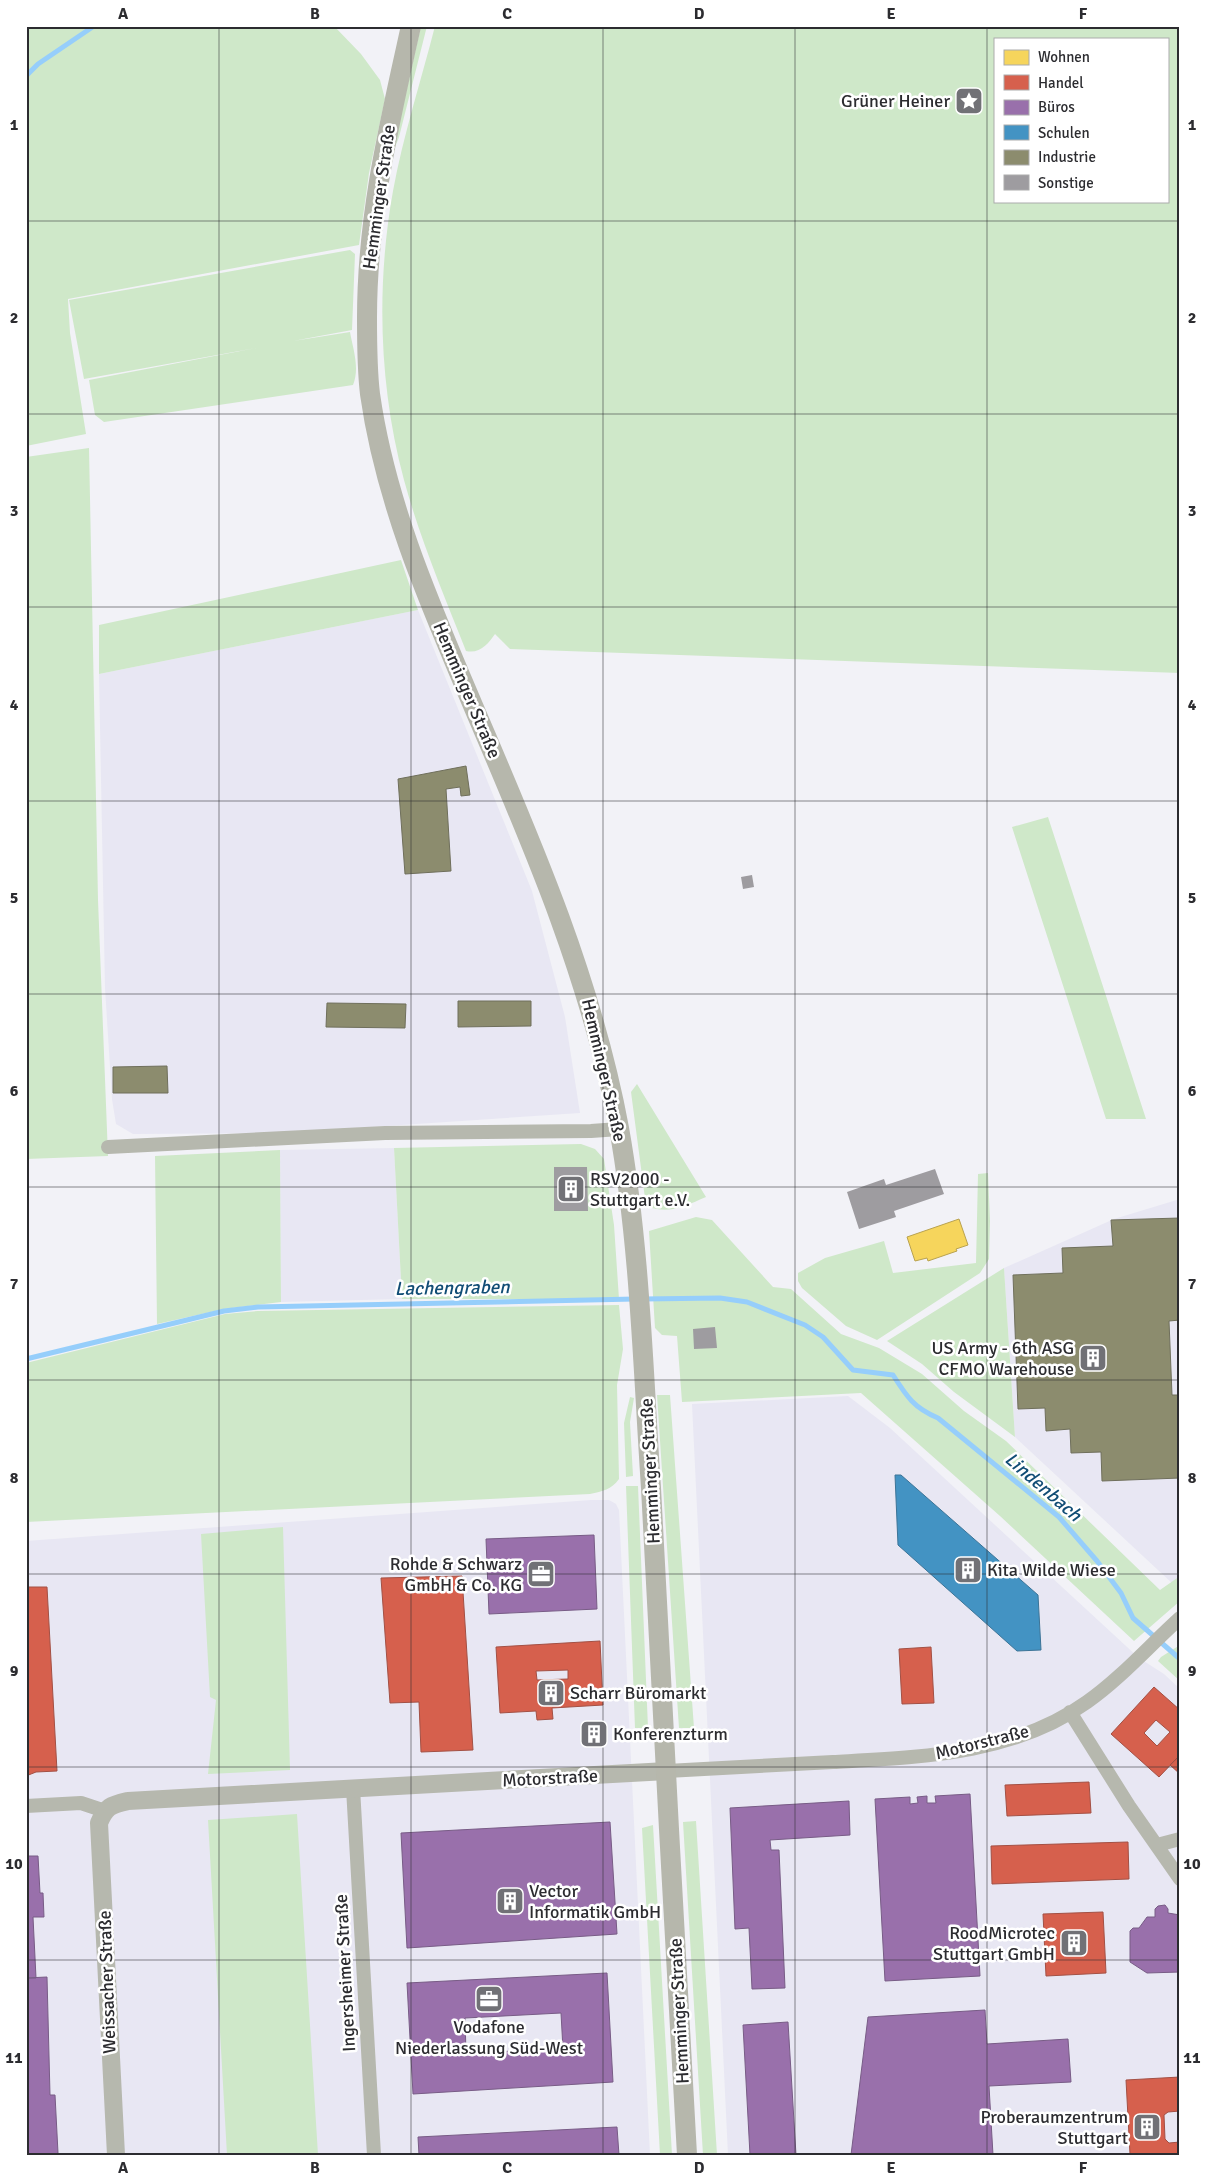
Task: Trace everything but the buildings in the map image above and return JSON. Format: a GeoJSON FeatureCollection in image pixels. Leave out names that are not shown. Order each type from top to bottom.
{"type":"FeatureCollection","features":[{"type":"Feature","properties":{"kind":"main road","name":"Hemminger Straße"},"geometry":{"type":"LineString","coordinates":[[412,26],[382,158],[370,235],[367,276],[367,348],[370,392],[385,473],[398,519],[533,847],[582,979],[597,1028],[619,1128],[637,1282],[645,1381],[687,2155]]}},
{"type":"Feature","properties":{"kind":"street"},"geometry":{"type":"LineString","coordinates":[[108,1147],[385,1133],[592,1131],[619,1128]]}},
{"type":"Feature","properties":{"kind":"street","name":"Motorstraße"},"geometry":{"type":"LineString","coordinates":[[105,1811],[111,1805],[128,1801],[935,1756],[1002,1741],[1045,1726],[1101,1691],[1176,1622]]}},
{"type":"Feature","properties":{"kind":"street"},"geometry":{"type":"LineString","coordinates":[[1070,1712],[1129,1806],[1180,1879]]}},
{"type":"Feature","properties":{"kind":"street","name":"Ingersheimer Straße"},"geometry":{"type":"LineString","coordinates":[[353,1788],[374,2155]]}},
{"type":"Feature","properties":{"kind":"street"},"geometry":{"type":"LineString","coordinates":[[26,1806],[81,1803],[105,1811]]}},
{"type":"Feature","properties":{"kind":"street","name":"Weissacher Straße"},"geometry":{"type":"LineString","coordinates":[[105,1811],[99,1823],[116,2155]]}},
{"type":"Feature","properties":{"kind":"street"},"geometry":{"type":"LineString","coordinates":[[1157,1845],[1180,1839]]}},
{"type":"Feature","properties":{"kind":"shaded area"},"geometry":{"type":"Polygon","coordinates":[[[418,610],[532,891],[565,1017],[580,1113],[282,1133],[133,1134],[116,1124],[112,1099],[105,988],[99,674],[418,610]]]}},
{"type":"Feature","properties":{"kind":"shaded area"},"geometry":{"type":"Polygon","coordinates":[[[394,1148],[402,1299],[281,1302],[280,1150],[394,1148]]]}},
{"type":"Feature","properties":{"kind":"shaded area","name":"US Army - 6th ASG CFMO Warehouse"},"geometry":{"type":"Polygon","coordinates":[[[1180,1199],[1180,1596],[1173,1584],[1015,1437],[1004,1268],[1114,1219],[1180,1199]]]}},
{"type":"Feature","properties":{"kind":"shaded area"},"geometry":{"type":"Polygon","coordinates":[[[848,1396],[890,1428],[1139,1658],[1164,1674],[1180,1689],[1180,2155],[728,2155],[692,1404],[848,1396]]]}},
{"type":"Feature","properties":{"kind":"shaded area"},"geometry":{"type":"Polygon","coordinates":[[[609,1500],[616,1504],[619,1510],[650,2155],[26,2155],[26,1541],[609,1500]]]}},
{"type":"Feature","properties":{"kind":"green space"},"geometry":{"type":"Polygon","coordinates":[[[26,26],[334,26],[361,54],[380,80],[385,99],[369,173],[359,245],[68,299],[70,333],[86,434],[26,446],[26,26]]]}},
{"type":"Feature","properties":{"kind":"green space"},"geometry":{"type":"Polygon","coordinates":[[[421,26],[427,26],[399,137],[392,155],[421,26]]]}},
{"type":"Feature","properties":{"kind":"green space"},"geometry":{"type":"Polygon","coordinates":[[[435,26],[1180,26],[1180,673],[510,649],[495,634],[479,650],[466,651],[410,502],[389,409],[383,336],[384,263],[393,191],[407,129],[435,26]]]}},
{"type":"Feature","properties":{"kind":"green space"},"geometry":{"type":"Polygon","coordinates":[[[350,250],[355,254],[352,330],[293,341],[350,332],[356,365],[353,385],[104,422],[95,415],[89,380],[256,348],[84,379],[69,300],[350,250]]]}},
{"type":"Feature","properties":{"kind":"green space"},"geometry":{"type":"Polygon","coordinates":[[[89,448],[98,900],[108,1156],[26,1159],[26,457],[89,448]]]}},
{"type":"Feature","properties":{"kind":"green space"},"geometry":{"type":"Polygon","coordinates":[[[401,560],[418,610],[99,674],[99,625],[401,560]]]}},
{"type":"Feature","properties":{"kind":"green space"},"geometry":{"type":"Polygon","coordinates":[[[1048,817],[1146,1119],[1106,1119],[1012,827],[1048,817]]]}},
{"type":"Feature","properties":{"kind":"green space"},"geometry":{"type":"Polygon","coordinates":[[[637,1084],[706,1197],[677,1208],[662,1210],[646,1206],[631,1092],[637,1084]]]}},
{"type":"Feature","properties":{"kind":"green space"},"geometry":{"type":"Polygon","coordinates":[[[581,1144],[595,1149],[604,1159],[614,1225],[619,1299],[402,1299],[394,1148],[581,1144]]]}},
{"type":"Feature","properties":{"kind":"green space"},"geometry":{"type":"Polygon","coordinates":[[[280,1150],[281,1302],[224,1309],[157,1324],[155,1156],[280,1150]]]}},
{"type":"Feature","properties":{"kind":"green space"},"geometry":{"type":"Polygon","coordinates":[[[988,1173],[989,1259],[980,1273],[877,1340],[846,1326],[802,1288],[798,1281],[798,1273],[825,1258],[884,1241],[893,1273],[976,1263],[978,1174],[988,1173]]]}},
{"type":"Feature","properties":{"kind":"green space"},"geometry":{"type":"Polygon","coordinates":[[[696,1217],[712,1220],[773,1287],[791,1289],[841,1334],[879,1348],[922,1374],[964,1411],[1006,1441],[1160,1590],[1180,1576],[1180,1601],[1134,1641],[1000,1516],[861,1393],[682,1402],[677,1336],[662,1335],[655,1328],[649,1231],[696,1217]]]}},
{"type":"Feature","properties":{"kind":"green space"},"geometry":{"type":"Polygon","coordinates":[[[1004,1268],[1015,1437],[954,1392],[922,1364],[887,1341],[1004,1268]]]}},
{"type":"Feature","properties":{"kind":"green space"},"geometry":{"type":"Polygon","coordinates":[[[619,1305],[623,1349],[617,1385],[619,1479],[613,1486],[603,1491],[590,1494],[26,1522],[26,1363],[225,1314],[258,1311],[619,1305]]]}},
{"type":"Feature","properties":{"kind":"green space"},"geometry":{"type":"Polygon","coordinates":[[[657,1395],[670,1395],[694,1728],[679,1728],[657,1395]]]}},
{"type":"Feature","properties":{"kind":"green space"},"geometry":{"type":"Polygon","coordinates":[[[630,1397],[634,1398],[630,1422],[633,1476],[626,1477],[624,1423],[630,1397]]]}},
{"type":"Feature","properties":{"kind":"green space"},"geometry":{"type":"Polygon","coordinates":[[[626,1486],[638,1486],[648,1728],[635,1728],[626,1486]]]}},
{"type":"Feature","properties":{"kind":"green space"},"geometry":{"type":"Polygon","coordinates":[[[283,1527],[290,1770],[208,1774],[216,1700],[210,1697],[201,1534],[283,1527]]]}},
{"type":"Feature","properties":{"kind":"green space"},"geometry":{"type":"Polygon","coordinates":[[[1180,1645],[1180,1681],[1158,1661],[1180,1645]]]}},
{"type":"Feature","properties":{"kind":"green space"},"geometry":{"type":"Polygon","coordinates":[[[297,1814],[318,2155],[227,2155],[208,1820],[297,1814]]]}},
{"type":"Feature","properties":{"kind":"green space"},"geometry":{"type":"Polygon","coordinates":[[[696,1821],[717,2155],[703,2155],[683,1822],[696,1821]]]}},
{"type":"Feature","properties":{"kind":"green space"},"geometry":{"type":"Polygon","coordinates":[[[653,1825],[672,2155],[660,2155],[642,1828],[653,1825]]]}},
{"type":"Feature","properties":{"kind":"waterway"},"geometry":{"type":"LineString","coordinates":[[26,76],[38,64],[94,26]]}},
{"type":"Feature","properties":{"kind":"waterway","name":"Lindenbach"},"geometry":{"type":"LineString","coordinates":[[643,1299],[720,1298],[747,1302],[805,1325],[823,1337],[853,1370],[893,1375],[907,1396],[917,1406],[938,1418],[1059,1517],[1097,1561],[1121,1593],[1133,1618],[1180,1659]]}},
{"type":"Feature","properties":{"kind":"waterway","name":"Lachengraben"},"geometry":{"type":"LineString","coordinates":[[26,1359],[224,1311],[258,1307],[635,1299]]}},
{"type":"Feature","properties":{"kind":"place","name":"Grüner Heiner"},"geometry":{"type":"Point","coordinates":[969,101]}},
{"type":"Feature","properties":{"kind":"place","name":"RSV2000 - Stuttgart e.V."},"geometry":{"type":"Point","coordinates":[571,1189]}},
{"type":"Feature","properties":{"kind":"place","name":"US Army - 6th ASG CFMO Warehouse"},"geometry":{"type":"Point","coordinates":[1093,1358]}},
{"type":"Feature","properties":{"kind":"place","name":"Kita Wilde Wiese"},"geometry":{"type":"Point","coordinates":[968,1570]}},
{"type":"Feature","properties":{"kind":"place","name":"Rohde & Schwarz GmbH & Co. KG"},"geometry":{"type":"Point","coordinates":[541,1574]}},
{"type":"Feature","properties":{"kind":"place","name":"Scharr Büromarkt"},"geometry":{"type":"Point","coordinates":[551,1693]}},
{"type":"Feature","properties":{"kind":"place","name":"Konferenzturm"},"geometry":{"type":"Point","coordinates":[594,1734]}},
{"type":"Feature","properties":{"kind":"place","name":"Vector Informatik GmbH"},"geometry":{"type":"Point","coordinates":[510,1901]}},
{"type":"Feature","properties":{"kind":"place","name":"RoodMicrotec Stuttgart GmbH"},"geometry":{"type":"Point","coordinates":[1074,1943]}},
{"type":"Feature","properties":{"kind":"place","name":"Vodafone Niederlassung Süd-West"},"geometry":{"type":"Point","coordinates":[489,1999]}},
{"type":"Feature","properties":{"kind":"place","name":"Proberaumzentrum Stuttgart"},"geometry":{"type":"Point","coordinates":[1147,2127]}}]}
